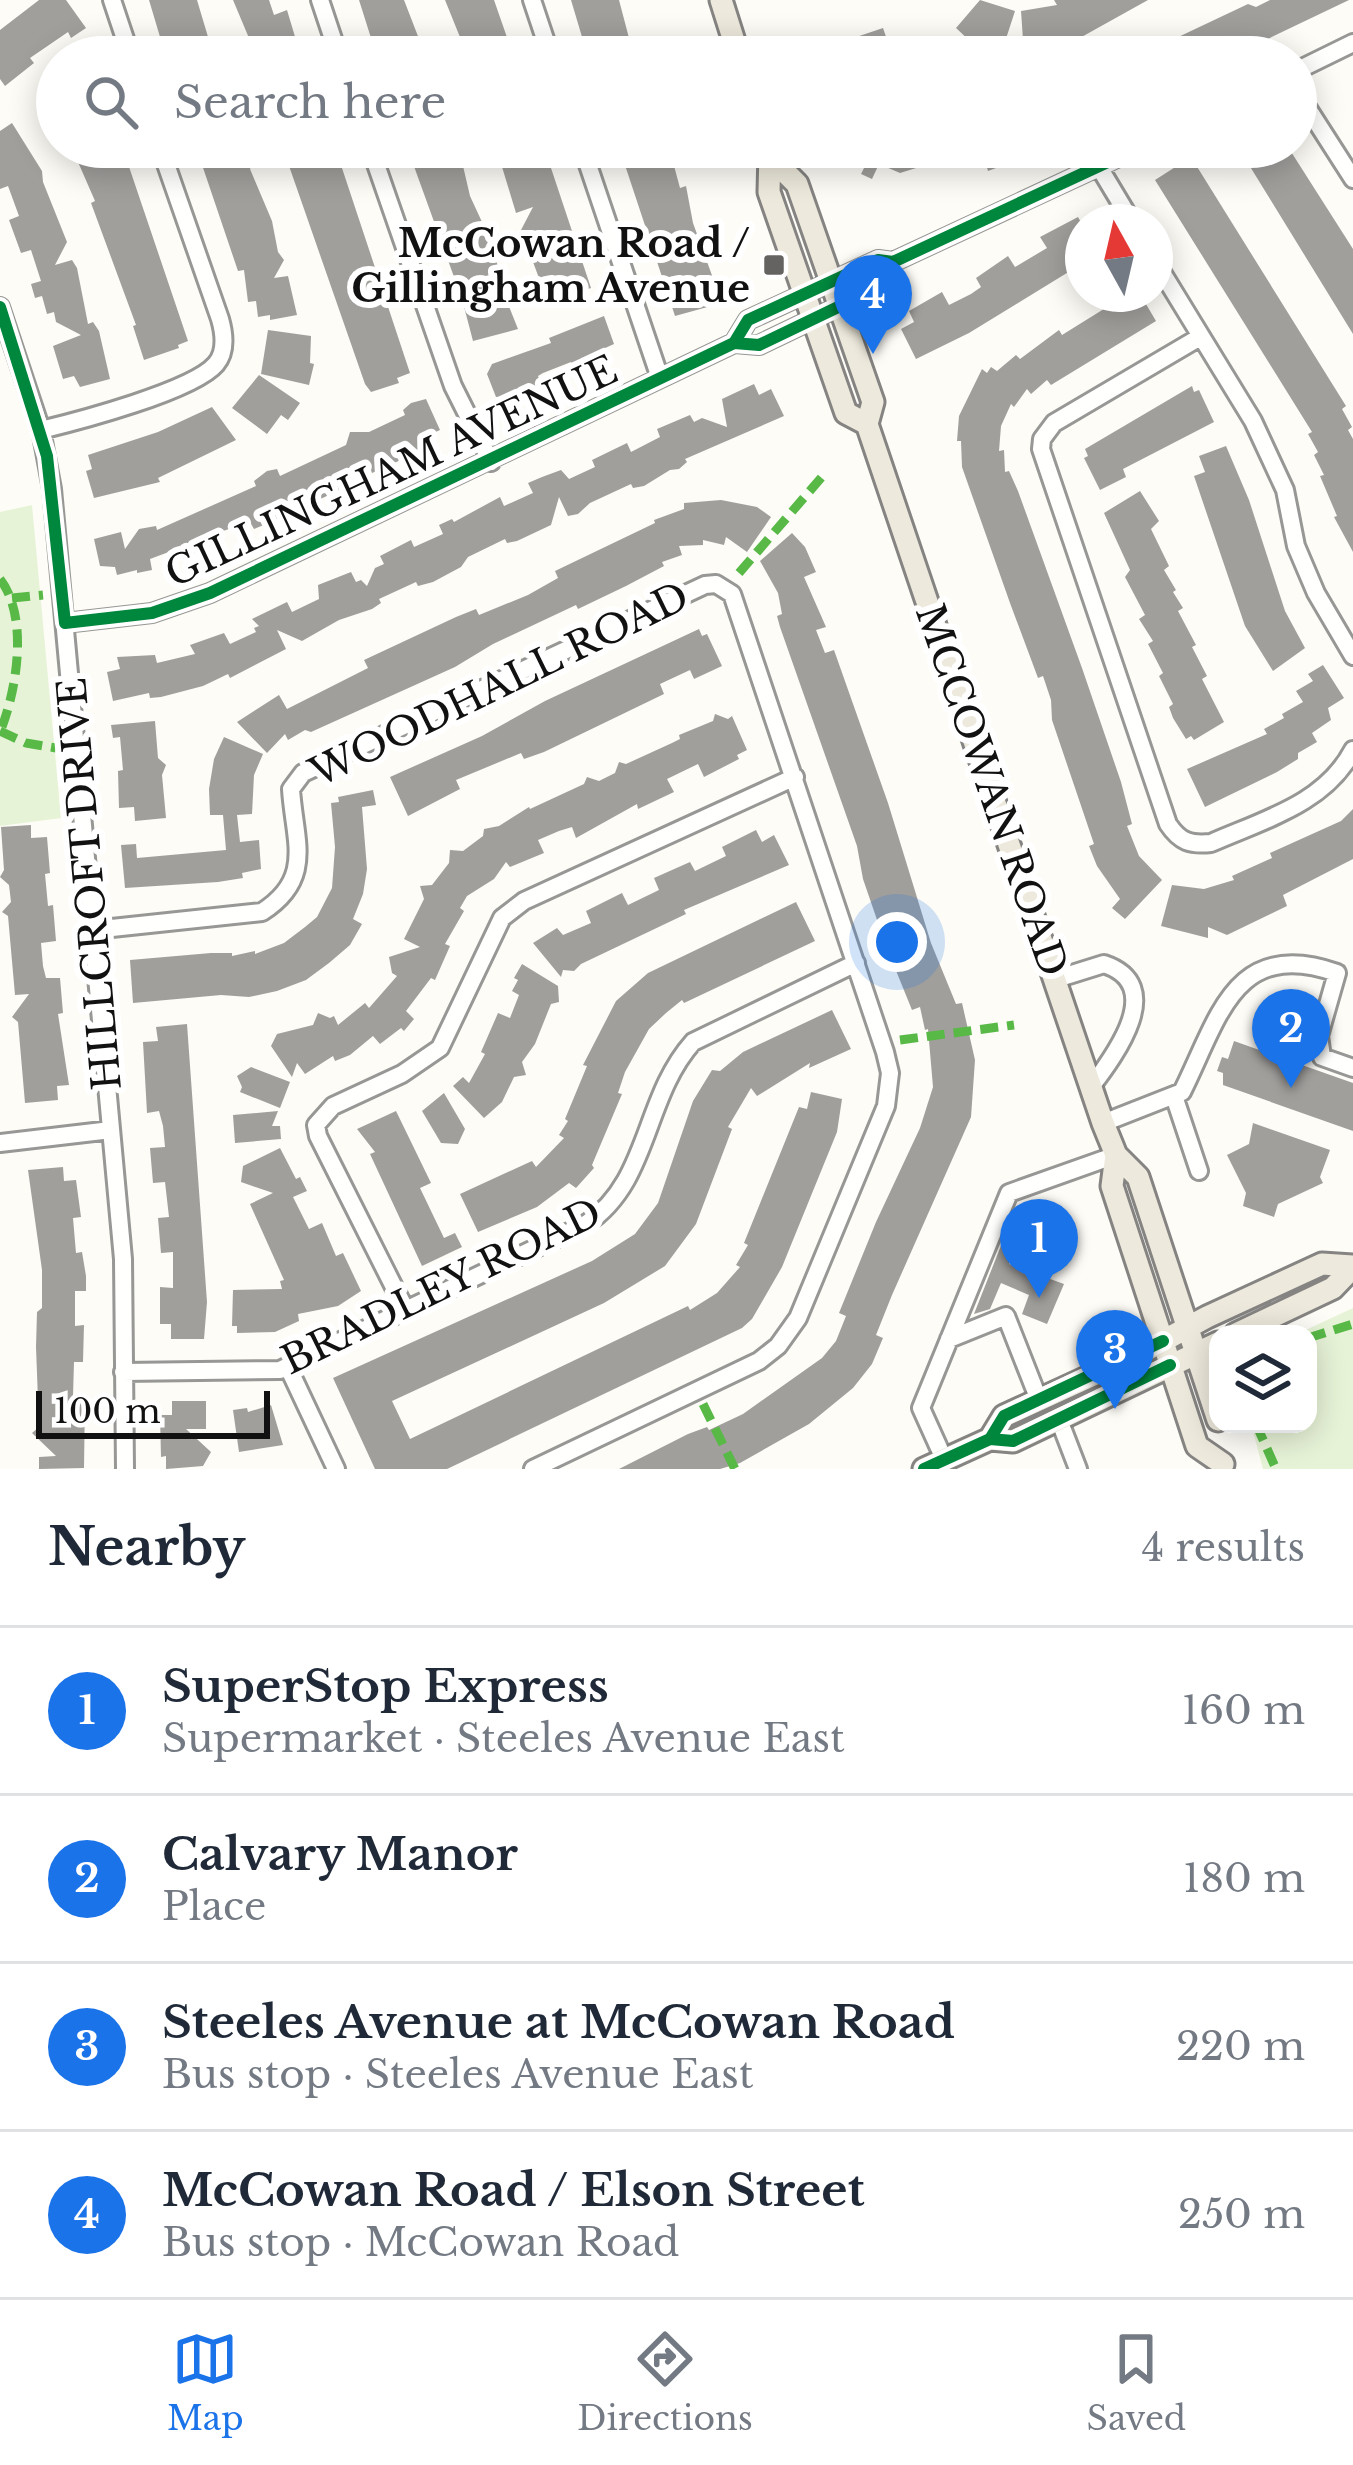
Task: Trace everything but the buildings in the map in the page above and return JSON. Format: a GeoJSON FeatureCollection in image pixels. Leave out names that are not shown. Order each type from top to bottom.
{"type":"FeatureCollection","features":[{"type":"Feature","properties":{"kind":"main road"},"geometry":{"type":"LineString","coordinates":[[721,0],[733,36]]}},
{"type":"Feature","properties":{"kind":"main road","name":"MCCOWAN ROAD"},"geometry":{"type":"LineString","coordinates":[[770,168],[769,192],[846,412],[867,424]]}},
{"type":"Feature","properties":{"kind":"main road","name":"MCCOWAN ROAD"},"geometry":{"type":"LineString","coordinates":[[783,168],[797,184],[873,402],[867,424],[1103,1123],[1116,1156],[1138,1177],[1209,1393]]}},
{"type":"Feature","properties":{"kind":"main road","name":"MCCOWAN ROAD"},"geometry":{"type":"LineString","coordinates":[[1116,1156],[1112,1186],[1197,1446],[1223,1467]]}},
{"type":"Feature","properties":{"kind":"main road"},"geometry":{"type":"LineString","coordinates":[[990,1438],[1004,1416],[1186,1328],[1322,1264],[1353,1266]]}},
{"type":"Feature","properties":{"kind":"main road"},"geometry":{"type":"LineString","coordinates":[[1255,1325],[1333,1288],[1353,1266]]}},
{"type":"Feature","properties":{"kind":"main road"},"geometry":{"type":"LineString","coordinates":[[934,1464],[990,1438],[1013,1441],[1209,1346]]}},
{"type":"Feature","properties":{"kind":"main road","name":"MCCOWAN ROAD"},"geometry":{"type":"LineString","coordinates":[[1220,1433],[1223,1467]]}},
{"type":"Feature","properties":{"kind":"street"},"geometry":{"type":"LineString","coordinates":[[112,0],[124,36]]}},
{"type":"Feature","properties":{"kind":"street"},"geometry":{"type":"LineString","coordinates":[[320,0],[332,36]]}},
{"type":"Feature","properties":{"kind":"street"},"geometry":{"type":"LineString","coordinates":[[532,0],[544,36]]}},
{"type":"Feature","properties":{"kind":"street"},"geometry":{"type":"LineString","coordinates":[[1317,61],[1353,43]]}},
{"type":"Feature","properties":{"kind":"street"},"geometry":{"type":"LineString","coordinates":[[1317,123],[1353,179]]}},
{"type":"Feature","properties":{"kind":"street"},"geometry":{"type":"LineString","coordinates":[[41,430],[124,409],[216,364],[224,335],[167,168]]}},
{"type":"Feature","properties":{"kind":"street"},"geometry":{"type":"LineString","coordinates":[[377,168],[453,386],[491,462]]}},
{"type":"Feature","properties":{"kind":"street"},"geometry":{"type":"LineString","coordinates":[[589,168],[660,378]]}},
{"type":"Feature","properties":{"kind":"street"},"geometry":{"type":"LineString","coordinates":[[893,262],[1098,168]]}},
{"type":"Feature","properties":{"kind":"street"},"geometry":{"type":"LineString","coordinates":[[1101,168],[1122,204]]}},
{"type":"Feature","properties":{"kind":"street","name":"GILLINGHAM AVENUE"},"geometry":{"type":"LineString","coordinates":[[65,623],[152,613],[192,600],[734,344],[759,345],[886,284],[893,262],[878,260],[748,320],[734,344]]}},
{"type":"Feature","properties":{"kind":"street"},"geometry":{"type":"LineString","coordinates":[[1173,291],[1253,421],[1285,490],[1296,546],[1316,593],[1353,656]]}},
{"type":"Feature","properties":{"kind":"street","name":"HILLCROFT DRIVE"},"geometry":{"type":"LineString","coordinates":[[2,317],[41,430],[52,489],[123,1259],[125,1469]]}},
{"type":"Feature","properties":{"kind":"street"},"geometry":{"type":"LineString","coordinates":[[1200,337],[1054,423],[1041,448],[1168,824],[1184,842],[1211,842],[1319,794],[1344,768],[1353,750]]}},
{"type":"Feature","properties":{"kind":"street","name":"WOODHALL ROAD"},"geometry":{"type":"LineString","coordinates":[[93,930],[262,912],[278,902],[296,876],[290,789],[303,773],[705,585],[726,588],[737,601],[888,1062],[888,1096],[792,1328],[778,1346],[759,1361],[532,1469]]}},
{"type":"Feature","properties":{"kind":"street"},"geometry":{"type":"LineString","coordinates":[[406,1311],[316,1125],[333,1106],[425,1062],[440,1048],[502,918],[524,901],[795,777]]}},
{"type":"Feature","properties":{"kind":"street","name":"BRADLEY ROAD"},"geometry":{"type":"LineString","coordinates":[[123,1372],[288,1367],[606,1211],[629,1179],[674,1063],[693,1042],[856,963]]}},
{"type":"Feature","properties":{"kind":"street"},"geometry":{"type":"LineString","coordinates":[[1103,1123],[1182,1093],[1234,987],[1277,963],[1299,963],[1336,973],[1319,1036],[1322,1057],[1353,1068]]}},
{"type":"Feature","properties":{"kind":"street"},"geometry":{"type":"LineString","coordinates":[[1055,979],[1104,964],[1124,973],[1134,986],[1132,1014],[1119,1050],[1091,1087]]}},
{"type":"Feature","properties":{"kind":"street"},"geometry":{"type":"LineString","coordinates":[[1174,1096],[1199,1171]]}},
{"type":"Feature","properties":{"kind":"street"},"geometry":{"type":"LineString","coordinates":[[0,1143],[111,1130]]}},
{"type":"Feature","properties":{"kind":"street"},"geometry":{"type":"LineString","coordinates":[[934,1464],[921,1408],[1009,1193],[1116,1156]]}},
{"type":"Feature","properties":{"kind":"street"},"geometry":{"type":"LineString","coordinates":[[949,1339],[1006,1316],[1039,1400]]}},
{"type":"Feature","properties":{"kind":"street"},"geometry":{"type":"LineString","coordinates":[[288,1367],[336,1469]]}},
{"type":"Feature","properties":{"kind":"street"},"geometry":{"type":"LineString","coordinates":[[1058,1418],[1076,1466]]}},
{"type":"Feature","properties":{"kind":"green space"},"geometry":{"type":"Polygon","coordinates":[[[32,505],[61,818],[0,826],[0,512],[32,505]]]}},
{"type":"Feature","properties":{"kind":"green space"},"geometry":{"type":"Polygon","coordinates":[[[1353,1308],[1353,1469],[1263,1469],[1253,1433],[1317,1433],[1316,1325],[1353,1308]]]}},
{"type":"Feature","properties":{"kind":"marked path"},"geometry":{"type":"LineString","coordinates":[[739,573],[827,471]]}},
{"type":"Feature","properties":{"kind":"marked path"},"geometry":{"type":"LineString","coordinates":[[0,579],[15,613],[17,633],[15,675],[0,732]]}},
{"type":"Feature","properties":{"kind":"marked path"},"geometry":{"type":"LineString","coordinates":[[12,598],[43,595]]}},
{"type":"Feature","properties":{"kind":"marked path"},"geometry":{"type":"LineString","coordinates":[[0,731],[26,743],[56,748]]}},
{"type":"Feature","properties":{"kind":"marked path"},"geometry":{"type":"LineString","coordinates":[[900,1040],[1014,1025]]}},
{"type":"Feature","properties":{"kind":"marked path"},"geometry":{"type":"LineString","coordinates":[[1317,1335],[1353,1324]]}},
{"type":"Feature","properties":{"kind":"marked path"},"geometry":{"type":"LineString","coordinates":[[703,1404],[735,1469]]}},
{"type":"Feature","properties":{"kind":"marked path"},"geometry":{"type":"LineString","coordinates":[[1260,1433],[1276,1469]]}},
{"type":"Feature","properties":{"kind":"cycle path"},"geometry":{"type":"LineString","coordinates":[[734,343],[748,320],[878,260],[893,262],[1095,168]]}},
{"type":"Feature","properties":{"kind":"cycle path"},"geometry":{"type":"LineString","coordinates":[[0,307],[47,456],[65,623],[152,613],[210,593],[734,343],[759,345],[886,284],[893,262]]}},
{"type":"Feature","properties":{"kind":"cycle path"},"geometry":{"type":"LineString","coordinates":[[990,1439],[1004,1416],[1163,1341]]}},
{"type":"Feature","properties":{"kind":"cycle path"},"geometry":{"type":"LineString","coordinates":[[924,1469],[990,1439],[1013,1441],[1170,1365]]}},
{"type":"Feature","properties":{"kind":"place","name":"McCowan Road / Gillingham Avenue"},"geometry":{"type":"Point","coordinates":[774,265]}},
{"type":"Feature","properties":{"kind":"place","name":"McCowan Road / Elson Street"},"geometry":{"type":"Point","coordinates":[873,354]}},
{"type":"Feature","properties":{"kind":"place","name":"Calvary Manor"},"geometry":{"type":"Point","coordinates":[1291,1088]}},
{"type":"Feature","properties":{"kind":"place","name":"SuperStop Express"},"geometry":{"type":"Point","coordinates":[1039,1298]}},
{"type":"Feature","properties":{"kind":"place","name":"Steeles Avenue at McCowan Road"},"geometry":{"type":"Point","coordinates":[1115,1409]}}]}
